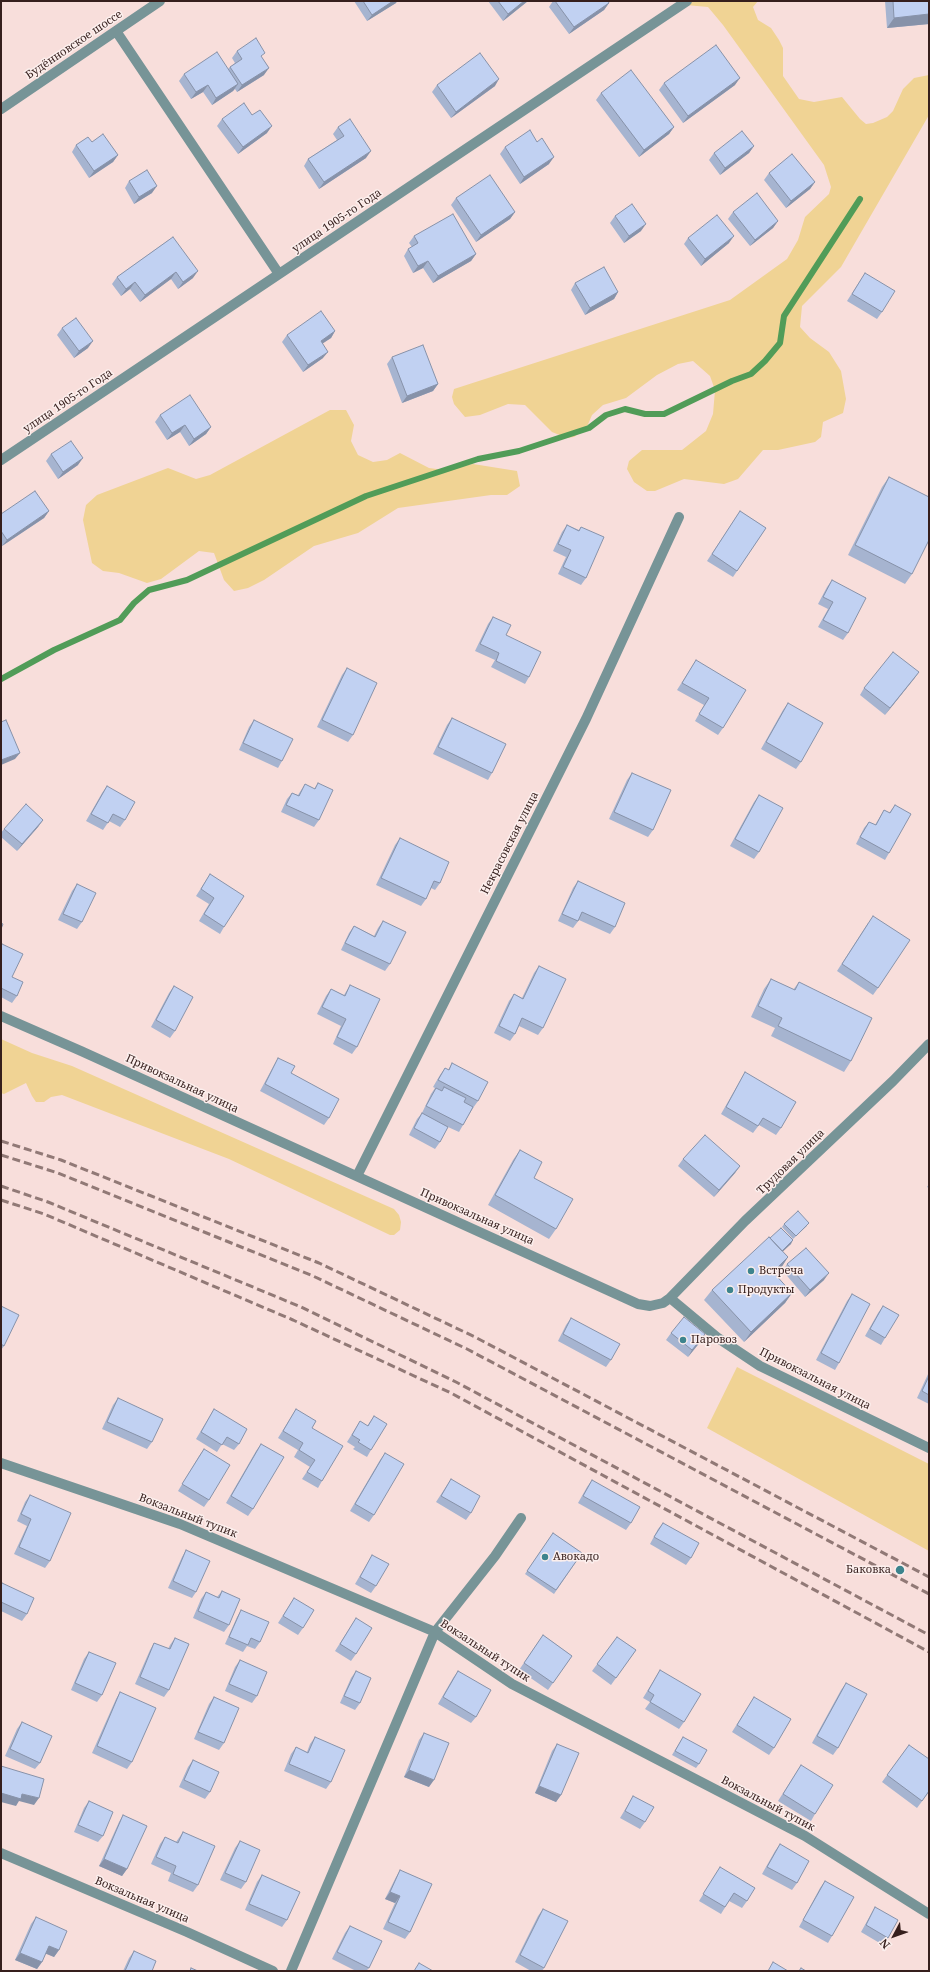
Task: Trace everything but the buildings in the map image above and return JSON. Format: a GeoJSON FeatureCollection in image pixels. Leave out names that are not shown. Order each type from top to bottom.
{"type":"FeatureCollection","features":[{"type":"Feature","properties":{"kind":"street","name":"Будённовское шоссе"},"geometry":{"type":"LineString","coordinates":[[1,109],[160,1]]}},
{"type":"Feature","properties":{"kind":"street","name":"улица 1905-го Года"},"geometry":{"type":"LineString","coordinates":[[1,460],[687,1]]}},
{"type":"Feature","properties":{"kind":"street"},"geometry":{"type":"LineString","coordinates":[[116,31],[279,274]]}},
{"type":"Feature","properties":{"kind":"street","name":"Некрасовская улица"},"geometry":{"type":"LineString","coordinates":[[357,1176],[582,726],[679,517]]}},
{"type":"Feature","properties":{"kind":"street","name":"Привокзальная улица"},"geometry":{"type":"LineString","coordinates":[[1,1016],[638,1304],[650,1306],[663,1303],[670,1298],[718,1338],[760,1366],[929,1448]]}},
{"type":"Feature","properties":{"kind":"street","name":"Трудовая улица"},"geometry":{"type":"LineString","coordinates":[[670,1298],[745,1221],[893,1081],[929,1044]]}},
{"type":"Feature","properties":{"kind":"street","name":"Вокзальный тупик"},"geometry":{"type":"LineString","coordinates":[[1,1464],[180,1524],[435,1632],[512,1684],[805,1836],[929,1914]]}},
{"type":"Feature","properties":{"kind":"street"},"geometry":{"type":"LineString","coordinates":[[291,1971],[435,1632],[495,1556],[520,1518]]}},
{"type":"Feature","properties":{"kind":"street","name":"Вокзальная улица"},"geometry":{"type":"LineString","coordinates":[[1,1853],[187,1932],[273,1971]]}},
{"type":"Feature","properties":{"kind":"shaded area"},"geometry":{"type":"Polygon","coordinates":[[[681,1],[758,1],[753,7],[758,20],[771,28],[779,40],[783,48],[783,76],[799,99],[814,102],[842,97],[860,119],[866,124],[873,123],[887,117],[893,111],[903,89],[914,78],[929,75],[929,115],[841,267],[802,306],[800,327],[810,338],[829,352],[841,371],[846,399],[843,413],[823,422],[821,437],[815,442],[778,450],[763,450],[738,479],[724,484],[684,479],[655,491],[647,491],[634,482],[627,469],[629,461],[642,450],[682,450],[706,431],[713,414],[715,390],[710,376],[693,361],[678,364],[657,375],[626,398],[603,405],[592,415],[586,429],[574,437],[567,438],[552,432],[525,405],[508,404],[480,415],[465,417],[454,404],[452,397],[454,389],[730,300],[787,259],[798,240],[805,217],[829,194],[831,187],[824,165],[723,25],[708,7],[686,5],[681,1]]]}},
{"type":"Feature","properties":{"kind":"shaded area"},"geometry":{"type":"Polygon","coordinates":[[[330,410],[346,410],[354,425],[351,441],[358,455],[373,462],[387,460],[400,453],[429,468],[444,470],[473,464],[517,471],[520,486],[507,495],[491,495],[398,508],[358,533],[314,546],[264,580],[248,588],[234,591],[224,580],[214,553],[199,551],[161,579],[147,583],[119,573],[103,571],[92,563],[83,520],[86,505],[97,495],[168,468],[196,479],[210,475],[330,410]]]}},
{"type":"Feature","properties":{"kind":"shaded area"},"geometry":{"type":"Polygon","coordinates":[[[1,1039],[32,1053],[72,1066],[394,1209],[399,1215],[401,1222],[400,1230],[394,1235],[390,1235],[229,1159],[62,1095],[51,1097],[44,1102],[36,1102],[26,1083],[4,1094],[1,1093],[1,1039]]]}},
{"type":"Feature","properties":{"kind":"shaded area"},"geometry":{"type":"Polygon","coordinates":[[[737,1367],[929,1464],[929,1551],[707,1428],[737,1367]]]}},
{"type":"Feature","properties":{"kind":"waterway"},"geometry":{"type":"LineString","coordinates":[[1,679],[54,650],[120,620],[134,603],[149,590],[187,580],[366,496],[478,459],[519,451],[589,428],[606,415],[625,409],[645,414],[664,414],[732,381],[751,374],[765,361],[780,343],[784,316],[860,199]]}},
{"type":"Feature","properties":{"kind":"railway"},"geometry":{"type":"LineString","coordinates":[[1,1141],[61,1160],[319,1263],[475,1337],[929,1577]]}},
{"type":"Feature","properties":{"kind":"railway"},"geometry":{"type":"LineString","coordinates":[[1,1155],[58,1173],[313,1276],[467,1349],[929,1594]]}},
{"type":"Feature","properties":{"kind":"railway"},"geometry":{"type":"LineString","coordinates":[[1,1186],[48,1202],[301,1307],[456,1382],[929,1635]]}},
{"type":"Feature","properties":{"kind":"railway"},"geometry":{"type":"LineString","coordinates":[[1,1200],[44,1214],[293,1320],[451,1393],[929,1652]]}},
{"type":"Feature","properties":{"kind":"place","name":"Встреча"},"geometry":{"type":"Point","coordinates":[751,1271]}},
{"type":"Feature","properties":{"kind":"place","name":"Продукты"},"geometry":{"type":"Point","coordinates":[730,1290]}},
{"type":"Feature","properties":{"kind":"place","name":"Паровоз"},"geometry":{"type":"Point","coordinates":[683,1340]}},
{"type":"Feature","properties":{"kind":"place","name":"Авокадо"},"geometry":{"type":"Point","coordinates":[545,1557]}},
{"type":"Feature","properties":{"kind":"place","name":"Баковка"},"geometry":{"type":"Point","coordinates":[900,1570]}}]}
